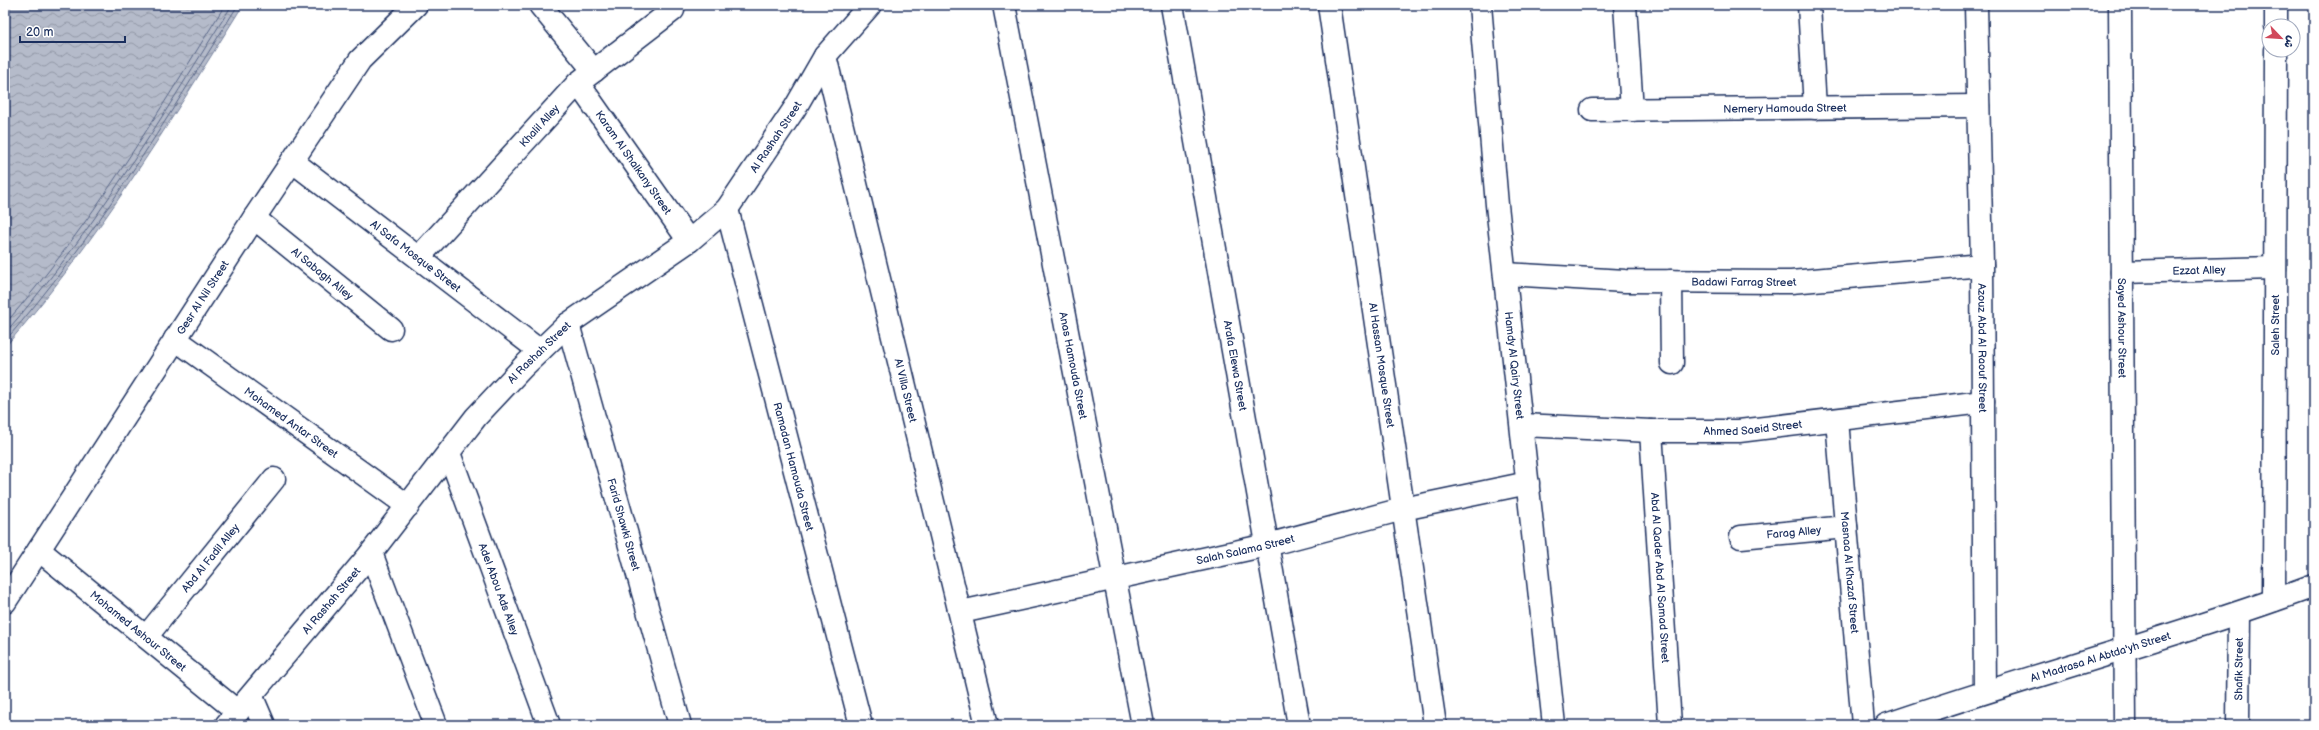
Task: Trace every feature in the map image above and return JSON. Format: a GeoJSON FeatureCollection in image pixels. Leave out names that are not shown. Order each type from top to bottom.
{"type":"FeatureCollection","features":[{"type":"Feature","properties":{"kind":"street","name":"Gesr Al Nil Street"},"geometry":{"type":"LineString","coordinates":[[5,602],[254,218],[360,60],[416,5]]}},
{"type":"Feature","properties":{"kind":"street","name":"Karam Al Shalkany Street"},"geometry":{"type":"LineString","coordinates":[[540,5],[689,241]]}},
{"type":"Feature","properties":{"kind":"street","name":"Al Rashah Street"},"geometry":{"type":"LineString","coordinates":[[239,711],[371,553],[476,417],[540,351],[568,324],[689,241],[728,209],[787,121],[825,56],[870,5]]}},
{"type":"Feature","properties":{"kind":"street","name":"Anas Hamouda Street"},"geometry":{"type":"LineString","coordinates":[[1004,5],[1143,725]]}},
{"type":"Feature","properties":{"kind":"street","name":"Arafa Elewa Street"},"geometry":{"type":"LineString","coordinates":[[1172,5],[1299,725]]}},
{"type":"Feature","properties":{"kind":"street","name":"Al Hassan Mosque Street"},"geometry":{"type":"LineString","coordinates":[[1329,5],[1435,725]]}},
{"type":"Feature","properties":{"kind":"street","name":"Hamdy Al Qairy Street"},"geometry":{"type":"LineString","coordinates":[[1480,5],[1505,274],[1554,725]]}},
{"type":"Feature","properties":{"kind":"street"},"geometry":{"type":"LineString","coordinates":[[1625,5],[1632,110]]}},
{"type":"Feature","properties":{"kind":"street"},"geometry":{"type":"LineString","coordinates":[[1809,5],[1815,108]]}},
{"type":"Feature","properties":{"kind":"street","name":"Azouz Abd Al Raouf Street"},"geometry":{"type":"LineString","coordinates":[[1976,5],[1982,266],[1985,691]]}},
{"type":"Feature","properties":{"kind":"street","name":"Sayed Ashour Street"},"geometry":{"type":"LineString","coordinates":[[2120,5],[2125,725]]}},
{"type":"Feature","properties":{"kind":"street"},"geometry":{"type":"LineString","coordinates":[[2276,5],[2276,18]]}},
{"type":"Feature","properties":{"kind":"street","name":"Khalil Alley"},"geometry":{"type":"LineString","coordinates":[[419,258],[586,77],[673,10]]}},
{"type":"Feature","properties":{"kind":"street","name":"Al Villa Street"},"geometry":{"type":"LineString","coordinates":[[825,56],[961,612],[987,725]]}},
{"type":"Feature","properties":{"kind":"street","name":"Saleh Street"},"geometry":{"type":"LineString","coordinates":[[2274,600],[2276,58]]}},
{"type":"Feature","properties":{"kind":"street","name":"Nemery Hamouda Street"},"geometry":{"type":"LineString","coordinates":[[1592,110],[1978,106]]}},
{"type":"Feature","properties":{"kind":"street","name":"Al Safa Mosque Street"},"geometry":{"type":"LineString","coordinates":[[292,161],[540,351]]}},
{"type":"Feature","properties":{"kind":"street","name":"Ramadan Hamouda Street"},"geometry":{"type":"LineString","coordinates":[[728,209],[861,725]]}},
{"type":"Feature","properties":{"kind":"street","name":"Al Sabagh Alley"},"geometry":{"type":"LineString","coordinates":[[254,218],[391,330]]}},
{"type":"Feature","properties":{"kind":"street","name":"Badawi Farrag Street"},"geometry":{"type":"LineString","coordinates":[[1505,274],[1625,281],[1792,282],[1982,266]]}},
{"type":"Feature","properties":{"kind":"street","name":"Ezzat Alley"},"geometry":{"type":"LineString","coordinates":[[2122,272],[2275,268]]}},
{"type":"Feature","properties":{"kind":"street"},"geometry":{"type":"LineString","coordinates":[[1671,281],[1672,362]]}},
{"type":"Feature","properties":{"kind":"street","name":"Farid Shawki Street"},"geometry":{"type":"LineString","coordinates":[[568,324],[680,725]]}},
{"type":"Feature","properties":{"kind":"street","name":"Mohamed Antar Street"},"geometry":{"type":"LineString","coordinates":[[176,339],[408,506]]}},
{"type":"Feature","properties":{"kind":"street","name":"Ahmed Saeid Street"},"geometry":{"type":"LineString","coordinates":[[1522,425],[1651,431],[1739,431],[1983,402]]}},
{"type":"Feature","properties":{"kind":"street","name":"Masnaa Al Khazaf Street"},"geometry":{"type":"LineString","coordinates":[[1837,420],[1864,725]]}},
{"type":"Feature","properties":{"kind":"street","name":"Abd Al Qader Abd Al Samad Street"},"geometry":{"type":"LineString","coordinates":[[1651,431],[1670,725]]}},
{"type":"Feature","properties":{"kind":"street","name":"Adel Abou Ads Alley"},"geometry":{"type":"LineString","coordinates":[[449,453],[549,725]]}},
{"type":"Feature","properties":{"kind":"street","name":"Abd Al Fadil Alley"},"geometry":{"type":"LineString","coordinates":[[146,637],[274,479]]}},
{"type":"Feature","properties":{"kind":"street","name":"Salah Salama Street"},"geometry":{"type":"LineString","coordinates":[[961,612],[1114,577],[1267,545],[1403,508],[1528,483]]}},
{"type":"Feature","properties":{"kind":"street","name":"Farag Alley"},"geometry":{"type":"LineString","coordinates":[[1741,536],[1846,527]]}},
{"type":"Feature","properties":{"kind":"street","name":"Mohamed Ashour Street"},"geometry":{"type":"LineString","coordinates":[[39,550],[239,711]]}},
{"type":"Feature","properties":{"kind":"street"},"geometry":{"type":"LineString","coordinates":[[371,553],[436,725]]}},
{"type":"Feature","properties":{"kind":"street","name":"Al Madrasa Al Abtda'yh Street"},"geometry":{"type":"LineString","coordinates":[[1886,725],[1985,691],[2125,650],[2239,613],[2314,586]]}},
{"type":"Feature","properties":{"kind":"street","name":"Shafik Street"},"geometry":{"type":"LineString","coordinates":[[2238,725],[2239,613]]}},
{"type":"Feature","properties":{"kind":"street"},"geometry":{"type":"LineString","coordinates":[[239,711],[264,725]]}},
{"type":"Feature","properties":{"kind":"water"},"geometry":{"type":"Polygon","coordinates":[[[5,5],[243,5],[131,181],[71,266],[5,347],[5,5]]]}}]}
